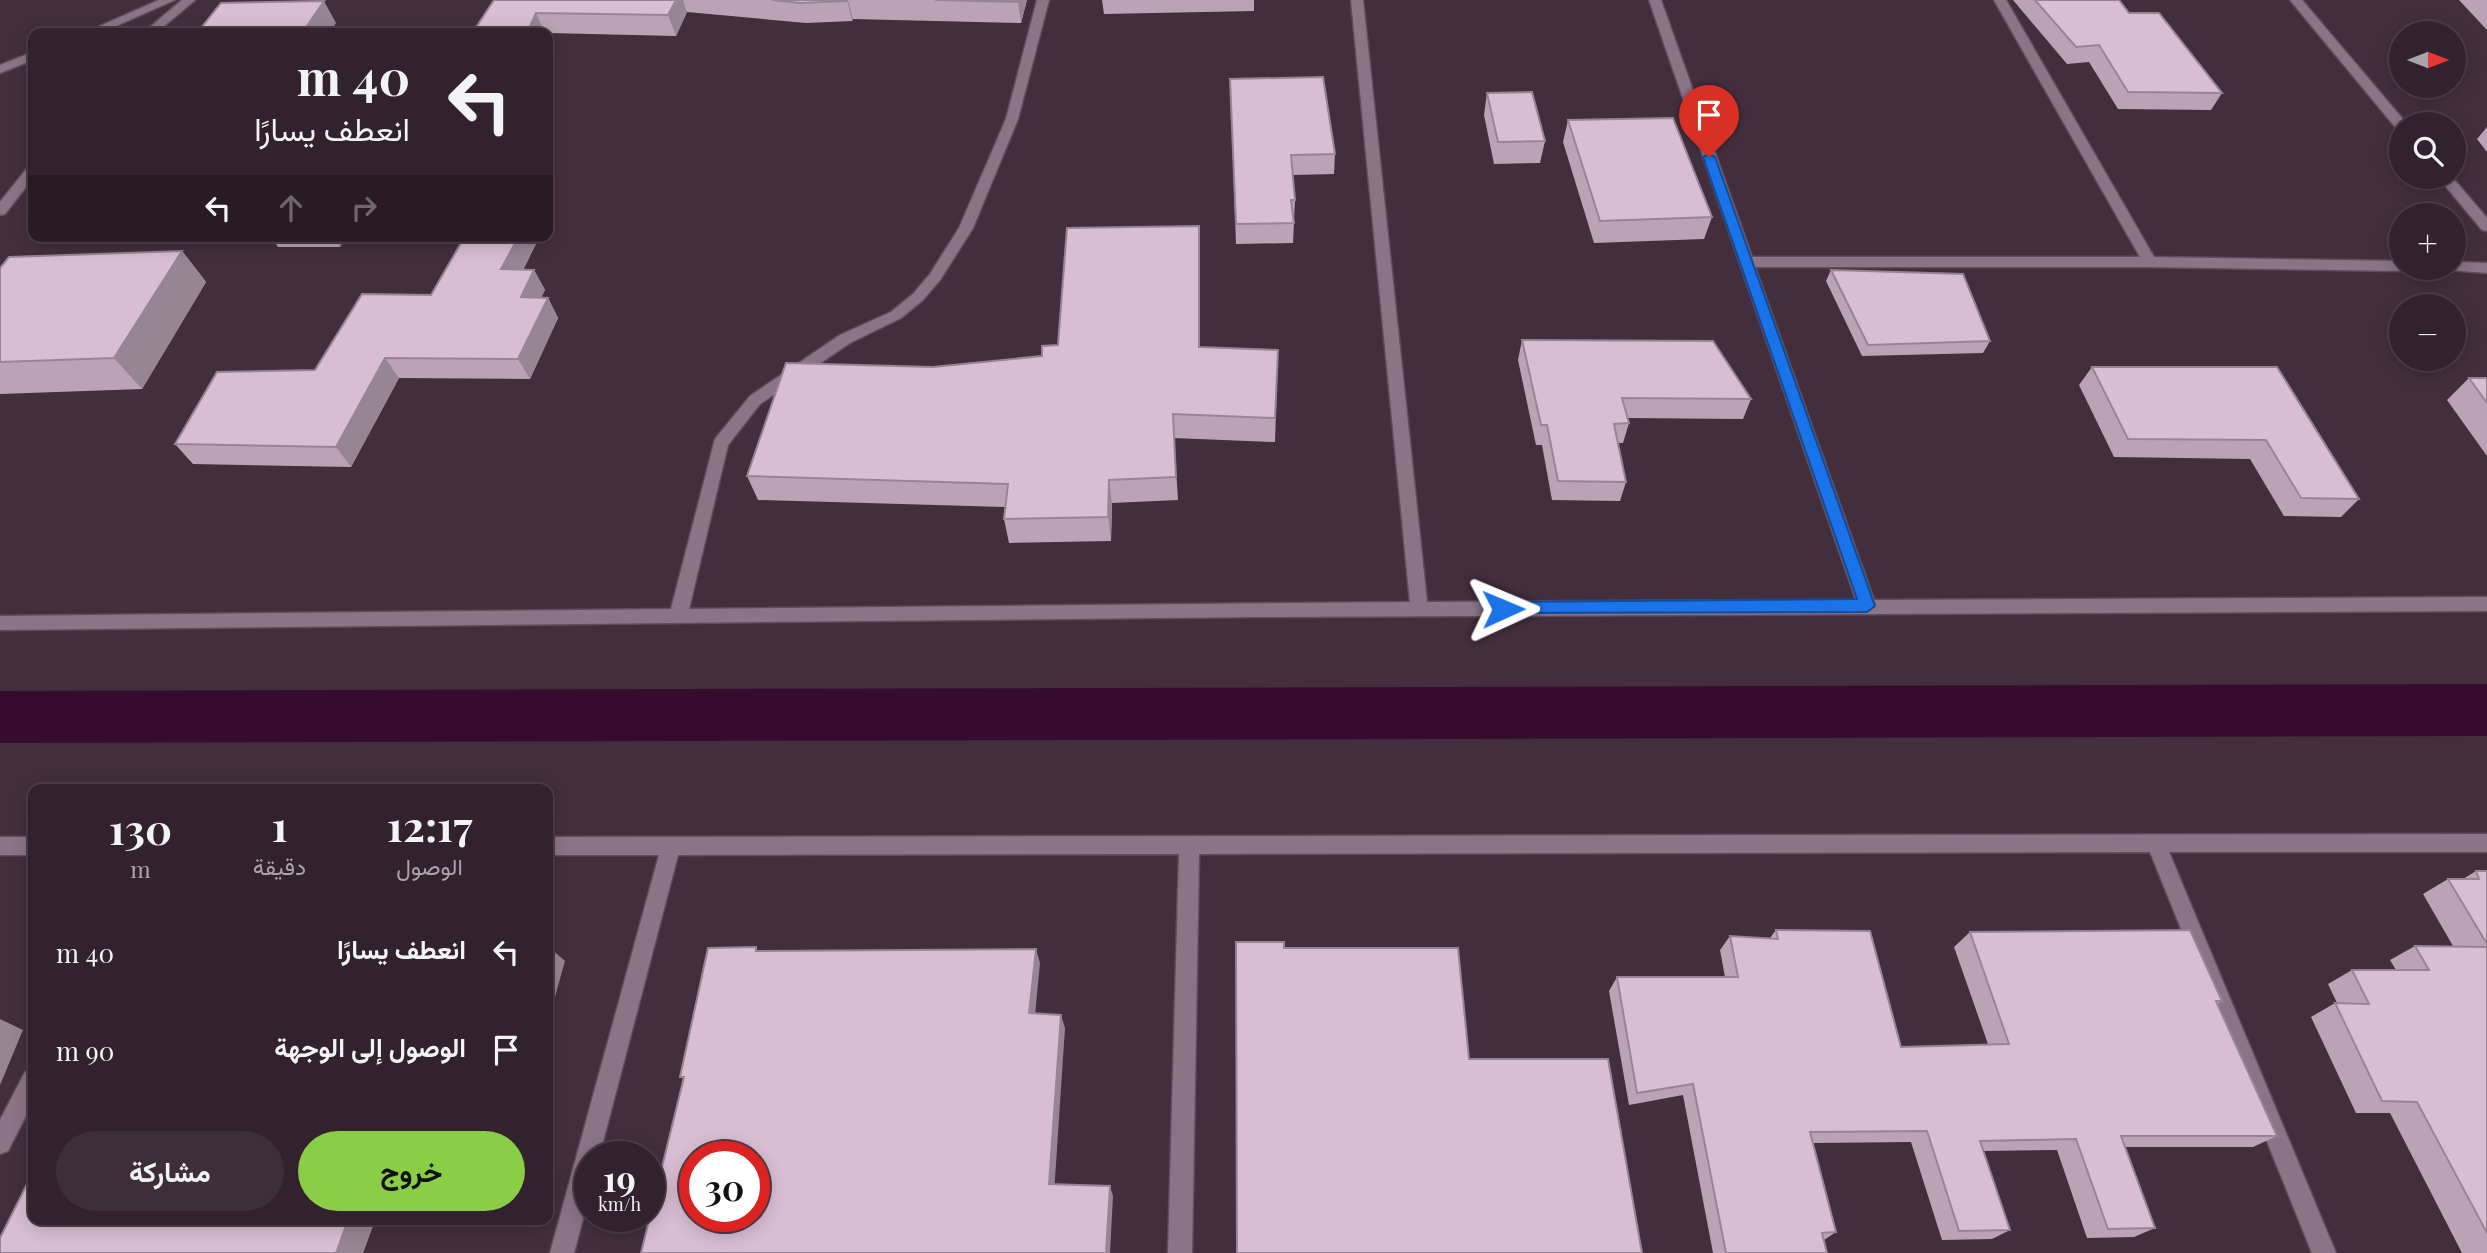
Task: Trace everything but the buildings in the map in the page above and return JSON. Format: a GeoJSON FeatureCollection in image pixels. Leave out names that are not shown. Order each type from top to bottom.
{"type":"FeatureCollection","features":[{"type":"Feature","properties":{"kind":"street"},"geometry":{"type":"LineString","coordinates":[[102,28],[169,0]]}},
{"type":"Feature","properties":{"kind":"street"},"geometry":{"type":"LineString","coordinates":[[155,28],[189,0]]}},
{"type":"Feature","properties":{"kind":"street"},"geometry":{"type":"LineString","coordinates":[[678,617],[721,443],[755,400],[845,340],[896,315],[918,297],[935,276],[966,228],[1012,119],[1044,0]]}},
{"type":"Feature","properties":{"kind":"street"},"geometry":{"type":"LineString","coordinates":[[1357,0],[1419,609]]}},
{"type":"Feature","properties":{"kind":"street"},"geometry":{"type":"LineString","coordinates":[[1655,0],[1867,606]]}},
{"type":"Feature","properties":{"kind":"street"},"geometry":{"type":"LineString","coordinates":[[2000,0],[2150,262]]}},
{"type":"Feature","properties":{"kind":"street"},"geometry":{"type":"LineString","coordinates":[[2296,0],[2390,112]]}},
{"type":"Feature","properties":{"kind":"street"},"geometry":{"type":"LineString","coordinates":[[0,69],[28,58]]}},
{"type":"Feature","properties":{"kind":"street"},"geometry":{"type":"LineString","coordinates":[[0,211],[28,176]]}},
{"type":"Feature","properties":{"kind":"street"},"geometry":{"type":"LineString","coordinates":[[2455,189],[2487,227]]}},
{"type":"Feature","properties":{"kind":"street"},"geometry":{"type":"LineString","coordinates":[[1745,262],[2150,262],[2389,267]]}},
{"type":"Feature","properties":{"kind":"street"},"geometry":{"type":"LineString","coordinates":[[2466,267],[2487,268]]}},
{"type":"Feature","properties":{"kind":"street"},"geometry":{"type":"LineString","coordinates":[[0,623],[1419,609],[2487,604]]}},
{"type":"Feature","properties":{"kind":"street"},"geometry":{"type":"LineString","coordinates":[[553,846],[2487,843]]}},
{"type":"Feature","properties":{"kind":"street"},"geometry":{"type":"LineString","coordinates":[[1180,1253],[1189,844]]}},
{"type":"Feature","properties":{"kind":"street"},"geometry":{"type":"LineString","coordinates":[[2156,844],[2323,1253]]}},
{"type":"Feature","properties":{"kind":"street"},"geometry":{"type":"LineString","coordinates":[[562,1253],[671,845]]}},
{"type":"Feature","properties":{"kind":"street"},"geometry":{"type":"LineString","coordinates":[[0,846],[28,846]]}},
{"type":"Feature","properties":{"kind":"street"},"geometry":{"type":"LineString","coordinates":[[0,1143],[28,1090]]}},
{"type":"Feature","properties":{"kind":"waterway"},"geometry":{"type":"LineString","coordinates":[[0,717],[2487,710]]}},
{"type":"Feature","properties":{"kind":"route"},"geometry":{"type":"LineString","coordinates":[[1503,609],[1867,606],[1709,157]]}}]}
